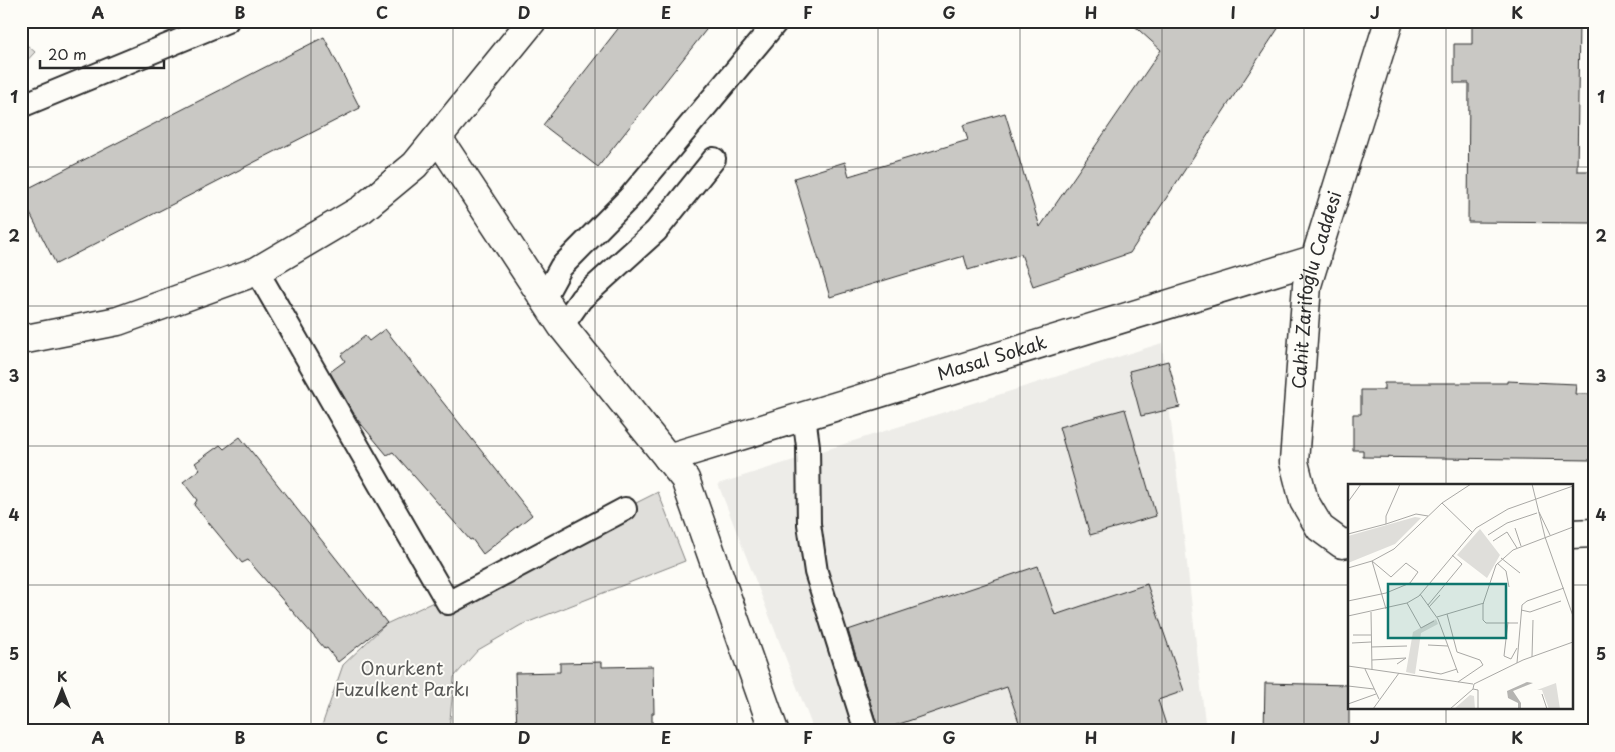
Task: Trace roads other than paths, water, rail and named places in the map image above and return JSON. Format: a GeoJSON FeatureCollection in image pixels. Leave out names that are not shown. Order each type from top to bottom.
{"type":"FeatureCollection","features":[{"type":"Feature","properties":{"kind":"street"},"geometry":{"type":"LineString","coordinates":[[21,340],[118,321],[257,271],[362,209],[416,165],[532,21]]}},
{"type":"Feature","properties":{"kind":"street","name":"Cahit Zarifoğlu Caddesi"},"geometry":{"type":"LineString","coordinates":[[1348,543],[1342,544],[1320,528],[1304,501],[1294,462],[1307,285],[1389,21]]}},
{"type":"Feature","properties":{"kind":"street"},"geometry":{"type":"LineString","coordinates":[[438,138],[562,326],[684,479],[774,731]]}},
{"type":"Feature","properties":{"kind":"street","name":"Masal Sokak"},"geometry":{"type":"LineString","coordinates":[[668,458],[1316,259]]}},
{"type":"Feature","properties":{"kind":"street"},"geometry":{"type":"LineString","coordinates":[[1572,534],[1594,533]]}},
{"type":"Feature","properties":{"kind":"lane"},"geometry":{"type":"LineString","coordinates":[[21,106],[227,21]]}},
{"type":"Feature","properties":{"kind":"lane"},"geometry":{"type":"LineString","coordinates":[[544,298],[561,267],[629,198],[777,21]]}},
{"type":"Feature","properties":{"kind":"lane"},"geometry":{"type":"LineString","coordinates":[[562,326],[581,299],[656,231],[714,159]]}},
{"type":"Feature","properties":{"kind":"lane"},"geometry":{"type":"LineString","coordinates":[[257,271],[448,604],[625,508]]}},
{"type":"Feature","properties":{"kind":"lane"},"geometry":{"type":"LineString","coordinates":[[804,416],[808,446],[809,524],[816,572],[866,731]]}},
{"type":"Feature","properties":{"kind":"park label","name":"Onurkent Fuzulkent Parkı"},"geometry":{"type":"Point","coordinates":[402,680]}}]}
